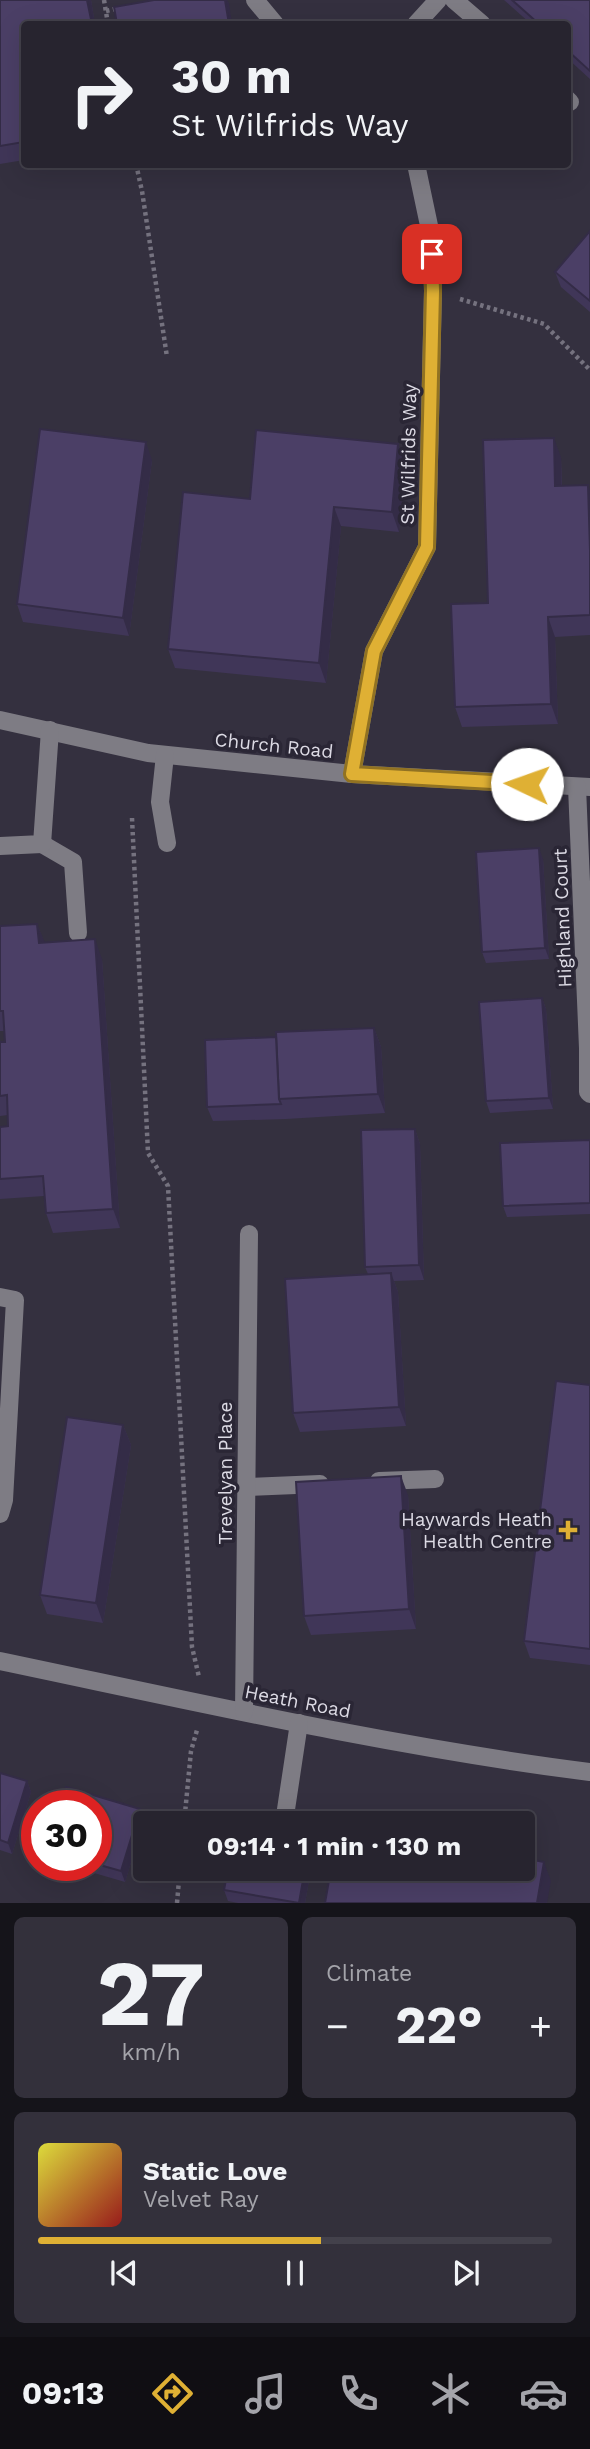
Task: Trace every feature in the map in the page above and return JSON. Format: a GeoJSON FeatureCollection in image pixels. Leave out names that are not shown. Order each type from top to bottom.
{"type":"FeatureCollection","features":[{"type":"Feature","properties":{"kind":"street"},"geometry":{"type":"LineString","coordinates":[[255,0],[272,21]]}},
{"type":"Feature","properties":{"kind":"street"},"geometry":{"type":"LineString","coordinates":[[419,21],[438,0]]}},
{"type":"Feature","properties":{"kind":"street"},"geometry":{"type":"LineString","coordinates":[[454,0],[478,21]]}},
{"type":"Feature","properties":{"kind":"street","name":"St Wilfrids Way"},"geometry":{"type":"LineString","coordinates":[[352,774],[374,651],[427,547],[433,291],[431,235],[417,168]]}},
{"type":"Feature","properties":{"kind":"street","name":"Church Road"},"geometry":{"type":"LineString","coordinates":[[0,720],[165,755],[352,774],[584,787]]}},
{"type":"Feature","properties":{"kind":"street"},"geometry":{"type":"LineString","coordinates":[[42,844],[50,730]]}},
{"type":"Feature","properties":{"kind":"street"},"geometry":{"type":"LineString","coordinates":[[165,755],[160,802],[167,843]]}},
{"type":"Feature","properties":{"kind":"street","name":"Highland Court"},"geometry":{"type":"LineString","coordinates":[[584,787],[590,1094]]}},
{"type":"Feature","properties":{"kind":"street"},"geometry":{"type":"LineString","coordinates":[[0,846],[42,844],[73,862],[78,933]]}},
{"type":"Feature","properties":{"kind":"street","name":"Trevelyan Place"},"geometry":{"type":"LineString","coordinates":[[244,1712],[249,1234]]}},
{"type":"Feature","properties":{"kind":"street"},"geometry":{"type":"LineString","coordinates":[[0,1297],[15,1300],[4,1500],[0,1514]]}},
{"type":"Feature","properties":{"kind":"street"},"geometry":{"type":"LineString","coordinates":[[368,1482],[435,1479]]}},
{"type":"Feature","properties":{"kind":"street"},"geometry":{"type":"LineString","coordinates":[[246,1487],[341,1483]]}},
{"type":"Feature","properties":{"kind":"street","name":"Heath Road"},"geometry":{"type":"LineString","coordinates":[[0,1661],[299,1723],[519,1763],[590,1772]]}},
{"type":"Feature","properties":{"kind":"street"},"geometry":{"type":"LineString","coordinates":[[286,1811],[299,1723]]}},
{"type":"Feature","properties":{"kind":"path"},"geometry":{"type":"LineString","coordinates":[[104,0],[108,21]]}},
{"type":"Feature","properties":{"kind":"path"},"geometry":{"type":"LineString","coordinates":[[106,11],[128,7]]}},
{"type":"Feature","properties":{"kind":"path"},"geometry":{"type":"LineString","coordinates":[[137,168],[167,357]]}},
{"type":"Feature","properties":{"kind":"path"},"geometry":{"type":"LineString","coordinates":[[433,291],[544,324],[590,370]]}},
{"type":"Feature","properties":{"kind":"path"},"geometry":{"type":"LineString","coordinates":[[132,810],[148,1153],[168,1186],[192,1647],[204,1704],[191,1751],[185,1811]]}},
{"type":"Feature","properties":{"kind":"path"},"geometry":{"type":"LineString","coordinates":[[177,1903],[179,1881]]}},
{"type":"Feature","properties":{"kind":"building"},"geometry":{"type":"Polygon","coordinates":[[[0,0],[87,0],[91,21],[21,21],[21,142],[0,146],[0,0]]]}},
{"type":"Feature","properties":{"kind":"building"},"geometry":{"type":"Polygon","coordinates":[[[154,0],[225,0],[228,21],[116,21],[114,7],[154,0]]]}},
{"type":"Feature","properties":{"kind":"building"},"geometry":{"type":"Polygon","coordinates":[[[512,0],[590,0],[590,71],[571,54],[571,21],[536,21],[512,0]]]}},
{"type":"Feature","properties":{"kind":"building"},"geometry":{"type":"Polygon","coordinates":[[[590,231],[590,301],[555,272],[590,231]]]}},
{"type":"Feature","properties":{"kind":"building"},"geometry":{"type":"Polygon","coordinates":[[[40,429],[146,442],[123,618],[17,604],[40,429]]]}},
{"type":"Feature","properties":{"kind":"building"},"geometry":{"type":"Polygon","coordinates":[[[256,430],[398,444],[392,512],[334,507],[319,663],[168,649],[183,492],[250,499],[256,430]]]}},
{"type":"Feature","properties":{"kind":"building"},"geometry":{"type":"Polygon","coordinates":[[[554,438],[555,486],[588,485],[590,615],[548,617],[551,704],[455,707],[451,604],[488,603],[483,440],[554,438]]]}},
{"type":"Feature","properties":{"kind":"building"},"geometry":{"type":"Polygon","coordinates":[[[539,848],[545,948],[482,952],[476,852],[539,848]]]}},
{"type":"Feature","properties":{"kind":"building"},"geometry":{"type":"Polygon","coordinates":[[[37,924],[39,943],[95,939],[113,1209],[46,1213],[43,1176],[0,1179],[0,1127],[8,1126],[7,1095],[0,1096],[0,1042],[5,1042],[3,1011],[0,1011],[0,926],[37,924]]]}},
{"type":"Feature","properties":{"kind":"building"},"geometry":{"type":"Polygon","coordinates":[[[542,998],[549,1098],[486,1101],[479,1002],[542,998]]]}},
{"type":"Feature","properties":{"kind":"building"},"geometry":{"type":"Polygon","coordinates":[[[374,1028],[378,1094],[279,1099],[276,1032],[374,1028]]]}},
{"type":"Feature","properties":{"kind":"building"},"geometry":{"type":"Polygon","coordinates":[[[276,1037],[281,1104],[207,1107],[205,1040],[276,1037]]]}},
{"type":"Feature","properties":{"kind":"building"},"geometry":{"type":"Polygon","coordinates":[[[415,1129],[419,1265],[365,1267],[361,1130],[415,1129]]]}},
{"type":"Feature","properties":{"kind":"building"},"geometry":{"type":"Polygon","coordinates":[[[590,1140],[590,1203],[503,1206],[500,1143],[590,1140]]]}},
{"type":"Feature","properties":{"kind":"building"},"geometry":{"type":"Polygon","coordinates":[[[391,1273],[399,1407],[293,1413],[285,1279],[391,1273]]]}},
{"type":"Feature","properties":{"kind":"building","name":"Haywards Heath Health Centre"},"geometry":{"type":"Polygon","coordinates":[[[556,1381],[590,1385],[590,1649],[524,1641],[556,1381]]]}},
{"type":"Feature","properties":{"kind":"building"},"geometry":{"type":"Polygon","coordinates":[[[67,1417],[123,1425],[96,1603],[40,1595],[67,1417]]]}},
{"type":"Feature","properties":{"kind":"building"},"geometry":{"type":"Polygon","coordinates":[[[401,1476],[409,1609],[304,1616],[296,1482],[401,1476]]]}},
{"type":"Feature","properties":{"kind":"building"},"geometry":{"type":"Polygon","coordinates":[[[0,1773],[27,1781],[24,1790],[21,1790],[21,1801],[8,1843],[0,1840],[0,1773]]]}},
{"type":"Feature","properties":{"kind":"building"},"geometry":{"type":"Polygon","coordinates":[[[112,1801],[140,1809],[133,1811],[133,1832],[121,1871],[112,1868],[112,1801]]]}},
{"type":"Feature","properties":{"kind":"building"},"geometry":{"type":"Polygon","coordinates":[[[535,1860],[544,1862],[537,1903],[325,1903],[329,1881],[535,1881],[535,1860]]]}},
{"type":"Feature","properties":{"kind":"building"},"geometry":{"type":"Polygon","coordinates":[[[226,1881],[303,1881],[299,1903],[224,1890],[226,1881]]]}},
{"type":"Feature","properties":{"kind":"place","name":"Haywards Heath Health Centre"},"geometry":{"type":"Point","coordinates":[568,1530]}},
{"type":"Feature","properties":{"kind":"route"},"geometry":{"type":"LineString","coordinates":[[432,254],[427,547],[374,651],[352,774],[527,784]]}}]}
